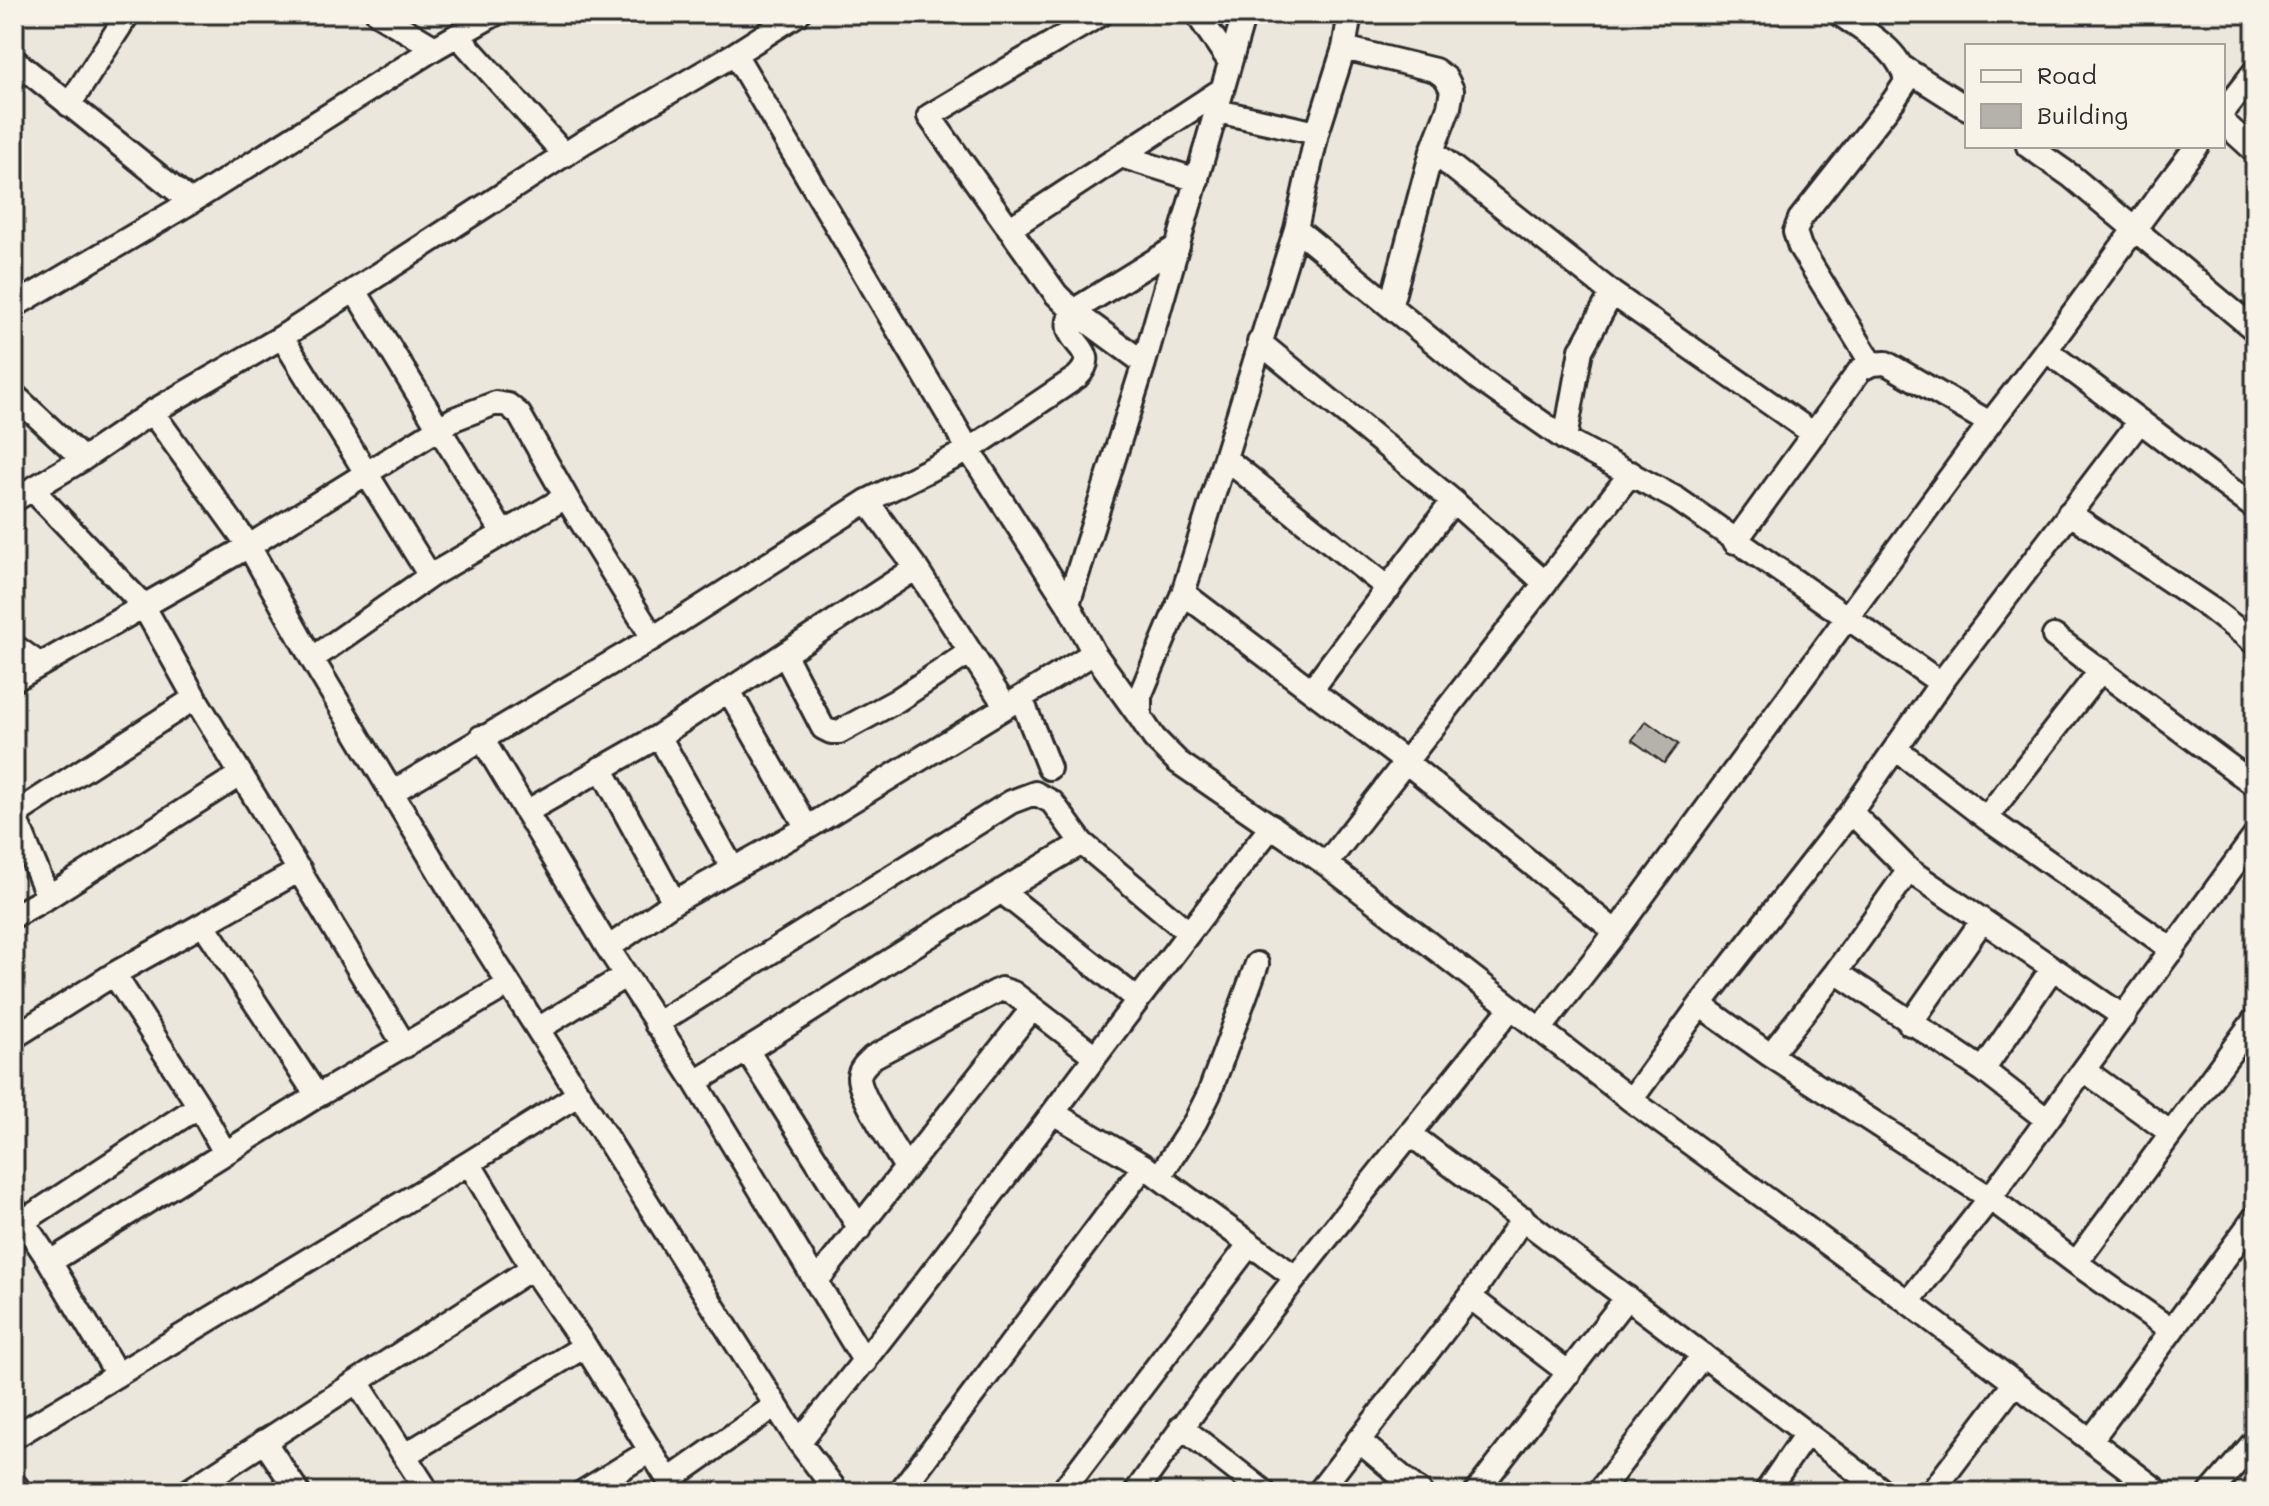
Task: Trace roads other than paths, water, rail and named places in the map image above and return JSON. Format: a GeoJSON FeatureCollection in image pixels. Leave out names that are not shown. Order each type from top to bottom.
{"type":"FeatureCollection","features":[{"type":"Feature","properties":{"kind":"street"},"geometry":{"type":"LineString","coordinates":[[69,105],[128,14]]}},
{"type":"Feature","properties":{"kind":"street"},"geometry":{"type":"LineString","coordinates":[[15,304],[191,202],[435,48],[495,14]]}},
{"type":"Feature","properties":{"kind":"street"},"geometry":{"type":"LineString","coordinates":[[405,1046],[195,698],[143,605],[23,494],[83,459],[152,412],[282,337],[565,155],[798,14]]}},
{"type":"Feature","properties":{"kind":"street"},"geometry":{"type":"LineString","coordinates":[[1101,14],[929,116],[1056,294],[1073,311],[1144,363]]}},
{"type":"Feature","properties":{"kind":"street"},"geometry":{"type":"LineString","coordinates":[[1197,14],[1230,62]]}},
{"type":"Feature","properties":{"kind":"street"},"geometry":{"type":"LineString","coordinates":[[1068,604],[1144,363],[1244,14]]}},
{"type":"Feature","properties":{"kind":"street"},"geometry":{"type":"LineString","coordinates":[[1140,717],[1140,696],[1147,674],[1183,593],[1296,229],[1317,133],[1344,48],[1350,14]]}},
{"type":"Feature","properties":{"kind":"street"},"geometry":{"type":"LineString","coordinates":[[1840,14],[1896,56],[1904,68],[1965,107]]}},
{"type":"Feature","properties":{"kind":"street"},"geometry":{"type":"LineString","coordinates":[[381,15],[435,48]]}},
{"type":"Feature","properties":{"kind":"street"},"geometry":{"type":"LineString","coordinates":[[459,37],[565,155]]}},
{"type":"Feature","properties":{"kind":"street"},"geometry":{"type":"LineString","coordinates":[[1344,48],[1435,70],[1446,78],[1452,90],[1449,107],[1432,151],[1391,304]]}},
{"type":"Feature","properties":{"kind":"street"},"geometry":{"type":"LineString","coordinates":[[735,54],[969,450],[1068,604],[1094,653],[1154,738],[1178,762],[1326,864],[1631,1100],[1908,1302],[2154,1490]]}},
{"type":"Feature","properties":{"kind":"street"},"geometry":{"type":"LineString","coordinates":[[14,60],[191,202]]}},
{"type":"Feature","properties":{"kind":"street"},"geometry":{"type":"LineString","coordinates":[[1872,364],[1800,247],[1795,232],[1800,219],[1906,82],[1904,68]]}},
{"type":"Feature","properties":{"kind":"street"},"geometry":{"type":"LineString","coordinates":[[2225,109],[2255,71]]}},
{"type":"Feature","properties":{"kind":"street"},"geometry":{"type":"LineString","coordinates":[[1009,229],[1121,156],[1220,100],[1317,133]]}},
{"type":"Feature","properties":{"kind":"street"},"geometry":{"type":"LineString","coordinates":[[2225,124],[2255,151]]}},
{"type":"Feature","properties":{"kind":"street"},"geometry":{"type":"LineString","coordinates":[[2031,148],[2071,176],[2255,330]]}},
{"type":"Feature","properties":{"kind":"street"},"geometry":{"type":"LineString","coordinates":[[1541,1028],[1616,932],[2195,148]]}},
{"type":"Feature","properties":{"kind":"street"},"geometry":{"type":"LineString","coordinates":[[1432,151],[1612,293],[1814,434]]}},
{"type":"Feature","properties":{"kind":"street"},"geometry":{"type":"LineString","coordinates":[[1121,156],[1197,180]]}},
{"type":"Feature","properties":{"kind":"street"},"geometry":{"type":"LineString","coordinates":[[1296,229],[1479,379],[1565,439],[1677,499],[1941,683]]}},
{"type":"Feature","properties":{"kind":"street"},"geometry":{"type":"LineString","coordinates":[[394,791],[653,638],[867,501],[969,450],[1077,377],[1086,369],[1088,362],[1067,329],[1067,320],[1073,311],[1178,246]]}},
{"type":"Feature","properties":{"kind":"street"},"geometry":{"type":"LineString","coordinates":[[355,291],[503,533]]}},
{"type":"Feature","properties":{"kind":"street"},"geometry":{"type":"LineString","coordinates":[[1565,439],[1581,350],[1612,293]]}},
{"type":"Feature","properties":{"kind":"street"},"geometry":{"type":"LineString","coordinates":[[282,337],[430,576]]}},
{"type":"Feature","properties":{"kind":"street"},"geometry":{"type":"LineString","coordinates":[[1259,342],[1453,501],[1545,583]]}},
{"type":"Feature","properties":{"kind":"street"},"geometry":{"type":"LineString","coordinates":[[2047,351],[2255,508]]}},
{"type":"Feature","properties":{"kind":"street"},"geometry":{"type":"LineString","coordinates":[[1735,542],[1860,370],[1872,364],[1886,363],[1990,423]]}},
{"type":"Feature","properties":{"kind":"street"},"geometry":{"type":"LineString","coordinates":[[14,395],[83,459]]}},
{"type":"Feature","properties":{"kind":"street"},"geometry":{"type":"LineString","coordinates":[[14,680],[249,546],[440,428],[475,409],[496,403],[508,405],[519,414],[653,638]]}},
{"type":"Feature","properties":{"kind":"street"},"geometry":{"type":"LineString","coordinates":[[152,412],[249,546],[312,659],[509,984],[799,1442],[837,1492]]}},
{"type":"Feature","properties":{"kind":"street"},"geometry":{"type":"LineString","coordinates":[[1631,1100],[1700,1005],[1851,812],[1941,683],[2140,421]]}},
{"type":"Feature","properties":{"kind":"street"},"geometry":{"type":"LineString","coordinates":[[1226,459],[1389,589]]}},
{"type":"Feature","properties":{"kind":"street"},"geometry":{"type":"LineString","coordinates":[[1326,864],[1631,473]]}},
{"type":"Feature","properties":{"kind":"street"},"geometry":{"type":"LineString","coordinates":[[312,659],[430,576],[566,497]]}},
{"type":"Feature","properties":{"kind":"street"},"geometry":{"type":"LineString","coordinates":[[867,501],[916,568],[970,652],[1014,702],[1049,768]]}},
{"type":"Feature","properties":{"kind":"street"},"geometry":{"type":"LineString","coordinates":[[1312,689],[1453,501]]}},
{"type":"Feature","properties":{"kind":"street"},"geometry":{"type":"LineString","coordinates":[[2069,513],[2210,608],[2255,643]]}},
{"type":"Feature","properties":{"kind":"street"},"geometry":{"type":"LineString","coordinates":[[526,812],[659,736],[916,568]]}},
{"type":"Feature","properties":{"kind":"street"},"geometry":{"type":"LineString","coordinates":[[1183,593],[1406,762],[1616,932]]}},
{"type":"Feature","properties":{"kind":"street"},"geometry":{"type":"LineString","coordinates":[[2054,636],[2255,785]]}},
{"type":"Feature","properties":{"kind":"street"},"geometry":{"type":"LineString","coordinates":[[14,646],[39,664]]}},
{"type":"Feature","properties":{"kind":"street"},"geometry":{"type":"LineString","coordinates":[[785,655],[823,728],[839,732],[896,701],[970,652]]}},
{"type":"Feature","properties":{"kind":"street"},"geometry":{"type":"LineString","coordinates":[[608,948],[674,902],[807,828],[1094,653]]}},
{"type":"Feature","properties":{"kind":"street"},"geometry":{"type":"LineString","coordinates":[[1986,818],[2101,670]]}},
{"type":"Feature","properties":{"kind":"street"},"geometry":{"type":"LineString","coordinates":[[729,691],[807,828]]}},
{"type":"Feature","properties":{"kind":"street"},"geometry":{"type":"LineString","coordinates":[[48,897],[17,822],[20,811],[195,698]]}},
{"type":"Feature","properties":{"kind":"street"},"geometry":{"type":"LineString","coordinates":[[659,736],[733,869]]}},
{"type":"Feature","properties":{"kind":"street"},"geometry":{"type":"LineString","coordinates":[[481,737],[625,976],[695,1082],[865,1362]]}},
{"type":"Feature","properties":{"kind":"street"},"geometry":{"type":"LineString","coordinates":[[1896,749],[1986,818],[2173,950]]}},
{"type":"Feature","properties":{"kind":"street"},"geometry":{"type":"LineString","coordinates":[[601,768],[674,902]]}},
{"type":"Feature","properties":{"kind":"street"},"geometry":{"type":"LineString","coordinates":[[14,916],[241,774]]}},
{"type":"Feature","properties":{"kind":"street"},"geometry":{"type":"LineString","coordinates":[[656,1024],[1011,802],[1035,793],[1044,795],[1052,802],[1082,843],[1188,932]]}},
{"type":"Feature","properties":{"kind":"street"},"geometry":{"type":"LineString","coordinates":[[1851,812],[1909,870],[2124,1017]]}},
{"type":"Feature","properties":{"kind":"street"},"geometry":{"type":"LineString","coordinates":[[799,1442],[865,1362],[1188,932],[1272,826]]}},
{"type":"Feature","properties":{"kind":"street"},"geometry":{"type":"LineString","coordinates":[[1908,1302],[1990,1198],[2255,836]]}},
{"type":"Feature","properties":{"kind":"street"},"geometry":{"type":"LineString","coordinates":[[695,1082],[1082,843]]}},
{"type":"Feature","properties":{"kind":"street"},"geometry":{"type":"LineString","coordinates":[[14,1037],[114,974],[300,870]]}},
{"type":"Feature","properties":{"kind":"street"},"geometry":{"type":"LineString","coordinates":[[1770,1055],[1836,972],[1909,870]]}},
{"type":"Feature","properties":{"kind":"street"},"geometry":{"type":"LineString","coordinates":[[1001,891],[1138,1000]]}},
{"type":"Feature","properties":{"kind":"street"},"geometry":{"type":"LineString","coordinates":[[1910,1024],[1982,921]]}},
{"type":"Feature","properties":{"kind":"street"},"geometry":{"type":"LineString","coordinates":[[204,925],[317,1096]]}},
{"type":"Feature","properties":{"kind":"street"},"geometry":{"type":"LineString","coordinates":[[900,1492],[1152,1172],[1195,1122],[1209,1094],[1257,964]]}},
{"type":"Feature","properties":{"kind":"street"},"geometry":{"type":"LineString","coordinates":[[1983,1070],[2052,969]]}},
{"type":"Feature","properties":{"kind":"street"},"geometry":{"type":"LineString","coordinates":[[1836,972],[1983,1070],[2046,1119]]}},
{"type":"Feature","properties":{"kind":"street"},"geometry":{"type":"LineString","coordinates":[[114,974],[199,1106],[225,1153]]}},
{"type":"Feature","properties":{"kind":"street"},"geometry":{"type":"LineString","coordinates":[[538,1029],[625,976]]}},
{"type":"Feature","properties":{"kind":"street"},"geometry":{"type":"LineString","coordinates":[[50,1262],[317,1096],[509,984]]}},
{"type":"Feature","properties":{"kind":"street"},"geometry":{"type":"LineString","coordinates":[[905,1166],[859,1080],[861,1069],[873,1057],[1001,989],[1013,993],[1095,1056]]}},
{"type":"Feature","properties":{"kind":"street"},"geometry":{"type":"LineString","coordinates":[[1700,1005],[1770,1055],[1990,1198],[2171,1330]]}},
{"type":"Feature","properties":{"kind":"street"},"geometry":{"type":"LineString","coordinates":[[1136,1492],[1181,1427],[1295,1277],[1511,1008]]}},
{"type":"Feature","properties":{"kind":"street"},"geometry":{"type":"LineString","coordinates":[[816,1282],[1032,1009]]}},
{"type":"Feature","properties":{"kind":"street"},"geometry":{"type":"LineString","coordinates":[[2076,1263],[2255,1019]]}},
{"type":"Feature","properties":{"kind":"street"},"geometry":{"type":"LineString","coordinates":[[747,1050],[860,1229]]}},
{"type":"Feature","properties":{"kind":"street"},"geometry":{"type":"LineString","coordinates":[[2084,1070],[2171,1133]]}},
{"type":"Feature","properties":{"kind":"street"},"geometry":{"type":"LineString","coordinates":[[14,1437],[579,1094]]}},
{"type":"Feature","properties":{"kind":"street"},"geometry":{"type":"LineString","coordinates":[[117,1374],[18,1215],[199,1106]]}},
{"type":"Feature","properties":{"kind":"street"},"geometry":{"type":"LineString","coordinates":[[1053,1113],[1152,1172],[1295,1277]]}},
{"type":"Feature","properties":{"kind":"street"},"geometry":{"type":"LineString","coordinates":[[1410,1134],[1884,1492]]}},
{"type":"Feature","properties":{"kind":"street"},"geometry":{"type":"LineString","coordinates":[[469,1163],[532,1268],[673,1486],[776,1405]]}},
{"type":"Feature","properties":{"kind":"street"},"geometry":{"type":"LineString","coordinates":[[2091,1440],[2255,1217]]}},
{"type":"Feature","properties":{"kind":"street"},"geometry":{"type":"LineString","coordinates":[[1319,1492],[1470,1297],[1523,1218]]}},
{"type":"Feature","properties":{"kind":"street"},"geometry":{"type":"LineString","coordinates":[[1062,1492],[1249,1245]]}},
{"type":"Feature","properties":{"kind":"street"},"geometry":{"type":"LineString","coordinates":[[187,1492],[532,1268]]}},
{"type":"Feature","properties":{"kind":"street"},"geometry":{"type":"LineString","coordinates":[[1470,1297],[1569,1373]]}},
{"type":"Feature","properties":{"kind":"street"},"geometry":{"type":"LineString","coordinates":[[1476,1492],[1627,1297]]}},
{"type":"Feature","properties":{"kind":"street"},"geometry":{"type":"LineString","coordinates":[[405,1455],[585,1346]]}},
{"type":"Feature","properties":{"kind":"street"},"geometry":{"type":"LineString","coordinates":[[1599,1492],[1703,1355]]}},
{"type":"Feature","properties":{"kind":"street"},"geometry":{"type":"LineString","coordinates":[[357,1382],[428,1492]]}},
{"type":"Feature","properties":{"kind":"street"},"geometry":{"type":"LineString","coordinates":[[1932,1492],[2014,1384]]}},
{"type":"Feature","properties":{"kind":"street"},"geometry":{"type":"LineString","coordinates":[[1181,1427],[1264,1492]]}},
{"type":"Feature","properties":{"kind":"street"},"geometry":{"type":"LineString","coordinates":[[1766,1492],[1806,1434]]}},
{"type":"Feature","properties":{"kind":"street"},"geometry":{"type":"LineString","coordinates":[[1358,1440],[1420,1492]]}},
{"type":"Feature","properties":{"kind":"street"},"geometry":{"type":"LineString","coordinates":[[264,1441],[298,1492]]}},
{"type":"Feature","properties":{"kind":"street"},"geometry":{"type":"LineString","coordinates":[[2211,1492],[2255,1441]]}},
{"type":"Feature","properties":{"kind":"street"},"geometry":{"type":"LineString","coordinates":[[583,1492],[650,1451]]}}]}
